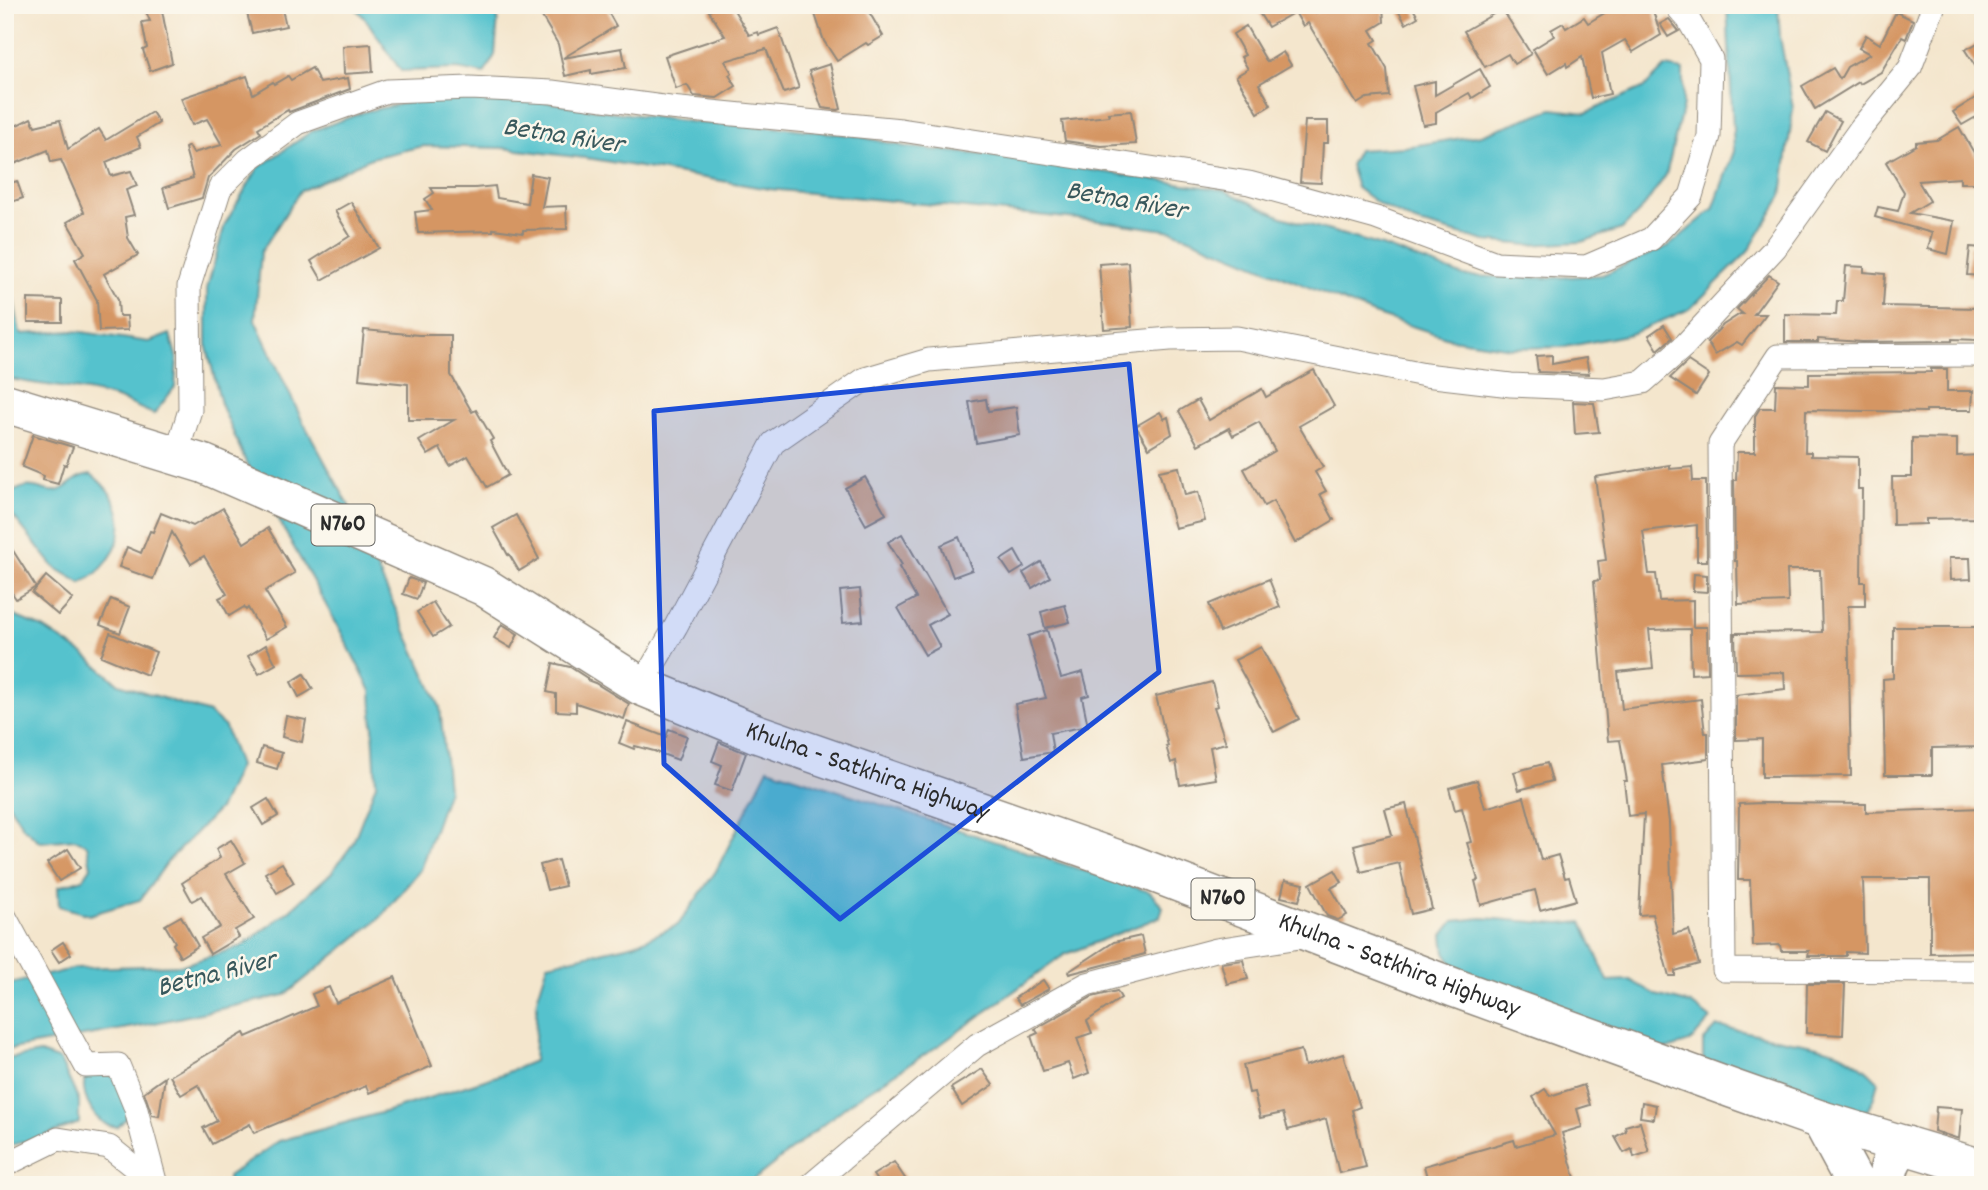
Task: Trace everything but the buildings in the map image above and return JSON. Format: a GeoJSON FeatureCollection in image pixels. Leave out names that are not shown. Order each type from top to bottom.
{"type":"FeatureCollection","features":[{"type":"Feature","properties":{"kind":"highway","name":"N760"},"geometry":{"type":"LineString","coordinates":[[5,403],[190,459]]}},
{"type":"Feature","properties":{"kind":"highway","name":"Khulna - Satkhira Highway"},"geometry":{"type":"LineString","coordinates":[[190,459],[483,586],[641,686],[755,733],[1128,863],[1455,988],[1821,1120],[1983,1169]]}},
{"type":"Feature","properties":{"kind":"highway"},"geometry":{"type":"LineString","coordinates":[[1821,1120],[1856,1185]]}},
{"type":"Feature","properties":{"kind":"highway"},"geometry":{"type":"LineString","coordinates":[[1887,1185],[1888,1165],[1896,1152],[1905,1145]]}},
{"type":"Feature","properties":{"kind":"street"},"geometry":{"type":"LineString","coordinates":[[190,459],[190,286],[219,188],[248,160],[298,123],[387,90],[470,88],[552,92],[670,108],[901,130],[1249,183],[1376,218],[1496,263],[1586,267],[1651,239],[1692,195],[1709,136],[1711,59],[1688,19],[1679,9],[1680,5]]}},
{"type":"Feature","properties":{"kind":"street"},"geometry":{"type":"LineString","coordinates":[[641,686],[676,626],[773,443],[865,379],[929,360],[1170,339],[1237,338],[1425,375],[1511,385],[1604,389],[1643,382],[1684,346],[1775,248],[1861,128],[1910,68],[1934,5]]}},
{"type":"Feature","properties":{"kind":"street"},"geometry":{"type":"LineString","coordinates":[[1983,355],[1778,356],[1720,444],[1724,970],[1983,971]]}},
{"type":"Feature","properties":{"kind":"street"},"geometry":{"type":"LineString","coordinates":[[9,924],[86,1066],[118,1066],[135,1106],[156,1184]]}},
{"type":"Feature","properties":{"kind":"street"},"geometry":{"type":"LineString","coordinates":[[811,1185],[977,1045],[1087,984],[1216,950],[1315,935]]}},
{"type":"Feature","properties":{"kind":"street"},"geometry":{"type":"LineString","coordinates":[[5,1165],[58,1139],[109,1147],[156,1184]]}},
{"type":"Feature","properties":{"kind":"highlighted area"},"geometry":{"type":"Polygon","coordinates":[[[1129,364],[1159,672],[840,919],[664,764],[654,411],[1129,364]]]}},
{"type":"Feature","properties":{"kind":"water"},"geometry":{"type":"Polygon","coordinates":[[[353,5],[518,5],[498,17],[495,55],[484,74],[457,69],[401,71],[353,5]]]}},
{"type":"Feature","properties":{"kind":"water","name":"Betna River"},"geometry":{"type":"Polygon","coordinates":[[[1727,5],[1778,5],[1780,37],[1793,108],[1782,196],[1747,253],[1690,309],[1631,334],[1565,347],[1511,348],[1452,339],[1374,314],[1173,231],[1109,222],[769,189],[593,159],[502,148],[423,146],[371,158],[300,191],[261,252],[255,320],[302,420],[347,502],[440,707],[448,790],[420,870],[381,917],[285,995],[145,1025],[5,1050],[5,985],[76,968],[183,965],[242,946],[290,910],[331,873],[352,845],[376,784],[371,691],[245,460],[221,404],[207,348],[207,288],[225,224],[258,168],[312,131],[367,111],[450,94],[511,96],[699,123],[789,128],[857,136],[907,147],[1004,157],[1224,190],[1282,217],[1382,246],[1464,276],[1550,278],[1602,275],[1669,246],[1713,209],[1734,151],[1727,5]]]}},
{"type":"Feature","properties":{"kind":"water"},"geometry":{"type":"Polygon","coordinates":[[[1665,67],[1683,70],[1683,105],[1666,175],[1642,209],[1622,229],[1581,242],[1528,245],[1485,241],[1415,222],[1380,205],[1357,188],[1350,165],[1358,150],[1405,147],[1481,135],[1552,109],[1586,113],[1645,87],[1665,67]]]}},
{"type":"Feature","properties":{"kind":"water"},"geometry":{"type":"Polygon","coordinates":[[[5,290],[13,295],[20,334],[75,331],[149,342],[170,334],[177,359],[175,387],[154,414],[100,394],[5,378],[5,290]]]}},
{"type":"Feature","properties":{"kind":"water"},"geometry":{"type":"Polygon","coordinates":[[[91,474],[116,503],[119,538],[107,562],[96,574],[81,583],[54,567],[5,503],[7,495],[20,488],[56,491],[80,477],[91,474]]]}},
{"type":"Feature","properties":{"kind":"water"},"geometry":{"type":"Polygon","coordinates":[[[5,608],[12,615],[43,628],[85,655],[119,684],[209,713],[225,727],[239,766],[220,808],[169,860],[140,900],[89,915],[59,906],[58,887],[83,879],[91,867],[87,845],[75,839],[40,842],[23,827],[5,798],[5,608]]]}},
{"type":"Feature","properties":{"kind":"water"},"geometry":{"type":"Polygon","coordinates":[[[768,768],[1150,892],[1163,907],[1160,917],[1064,955],[941,1044],[854,1100],[747,1185],[228,1185],[228,1176],[279,1141],[388,1111],[503,1074],[534,1061],[537,999],[548,964],[635,944],[678,925],[716,871],[768,768]]]}},
{"type":"Feature","properties":{"kind":"water"},"geometry":{"type":"Polygon","coordinates":[[[1482,918],[1560,924],[1582,922],[1608,981],[1630,980],[1656,995],[1691,1004],[1711,1019],[1690,1042],[1661,1051],[1459,974],[1445,953],[1443,935],[1454,921],[1482,918]]]}},
{"type":"Feature","properties":{"kind":"water"},"geometry":{"type":"Polygon","coordinates":[[[1717,1027],[1819,1046],[1843,1054],[1866,1069],[1878,1081],[1873,1100],[1863,1118],[1703,1062],[1703,1042],[1717,1027]]]}},
{"type":"Feature","properties":{"kind":"water"},"geometry":{"type":"Polygon","coordinates":[[[40,1053],[60,1060],[79,1101],[79,1123],[5,1147],[5,1059],[40,1053]]]}},
{"type":"Feature","properties":{"kind":"water"},"geometry":{"type":"Polygon","coordinates":[[[107,1072],[122,1084],[129,1115],[118,1127],[101,1121],[91,1110],[85,1096],[86,1076],[107,1072]]]}}]}
